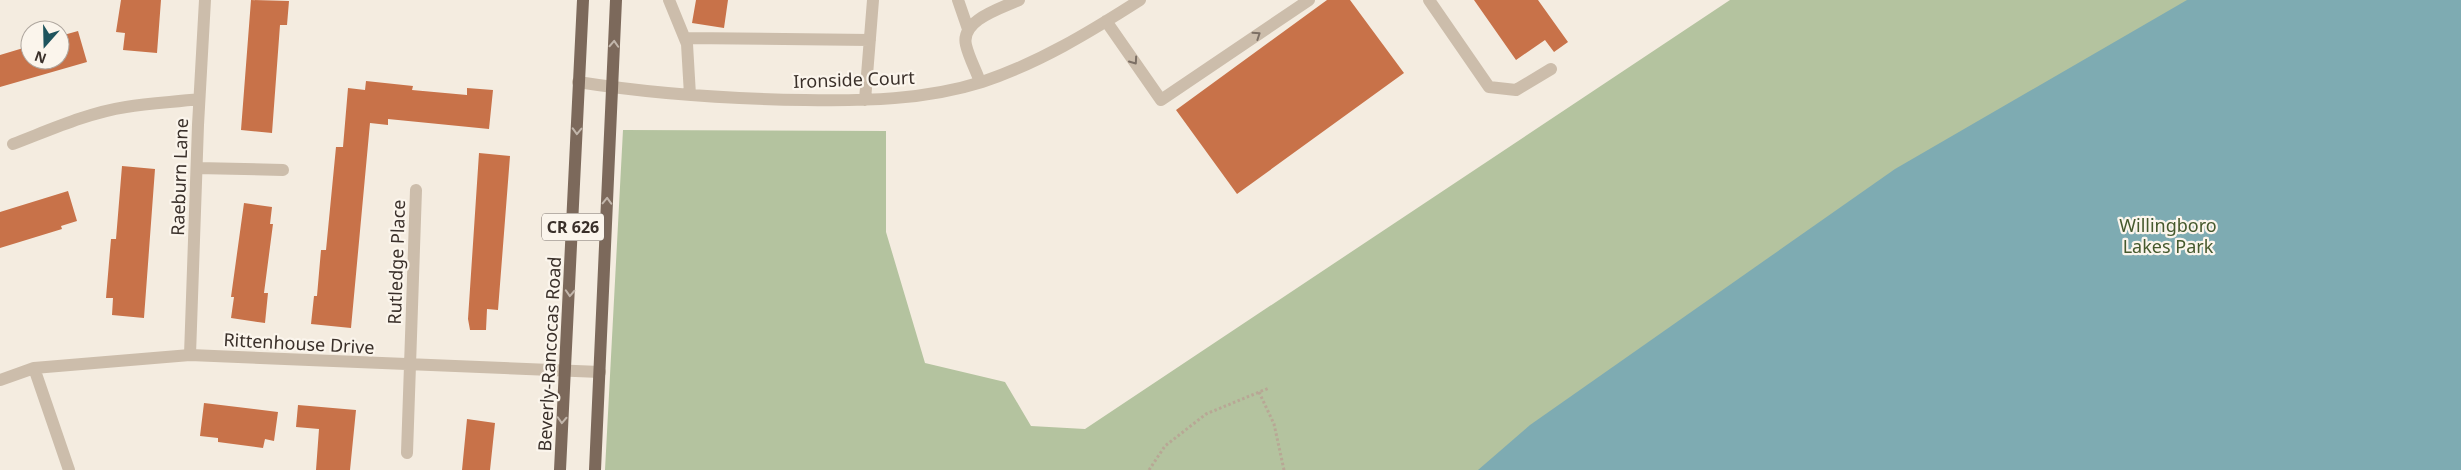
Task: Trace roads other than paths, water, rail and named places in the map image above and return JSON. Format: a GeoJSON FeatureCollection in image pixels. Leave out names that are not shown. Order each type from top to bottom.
{"type":"FeatureCollection","features":[{"type":"Feature","properties":{"kind":"main road","name":"Beverly-Rancocas Road"},"geometry":{"type":"LineString","coordinates":[[560,470],[583,0]]}},
{"type":"Feature","properties":{"kind":"main road","name":"CR 626"},"geometry":{"type":"LineString","coordinates":[[595,470],[616,0]]}},
{"type":"Feature","properties":{"kind":"street","name":"Raeburn Lane"},"geometry":{"type":"LineString","coordinates":[[190,355],[199,99],[205,0]]}},
{"type":"Feature","properties":{"kind":"street"},"geometry":{"type":"LineString","coordinates":[[669,0],[685,38],[690,95]]}},
{"type":"Feature","properties":{"kind":"street"},"geometry":{"type":"LineString","coordinates":[[866,100],[873,0]]}},
{"type":"Feature","properties":{"kind":"street"},"geometry":{"type":"LineString","coordinates":[[958,0],[968,29],[965,44],[980,82]]}},
{"type":"Feature","properties":{"kind":"street"},"geometry":{"type":"LineString","coordinates":[[968,29],[977,21],[1019,0]]}},
{"type":"Feature","properties":{"kind":"street","name":"Ironside Court"},"geometry":{"type":"LineString","coordinates":[[578,82],[690,95],[784,100],[866,100],[918,95],[980,82],[1037,60],[1140,0]]}},
{"type":"Feature","properties":{"kind":"street"},"geometry":{"type":"LineString","coordinates":[[1106,21],[1161,100],[1308,0]]}},
{"type":"Feature","properties":{"kind":"street"},"geometry":{"type":"LineString","coordinates":[[1429,0],[1488,87],[1516,90],[1550,69]]}},
{"type":"Feature","properties":{"kind":"street"},"geometry":{"type":"LineString","coordinates":[[685,38],[870,40]]}},
{"type":"Feature","properties":{"kind":"street"},"geometry":{"type":"LineString","coordinates":[[13,144],[106,111],[199,99]]}},
{"type":"Feature","properties":{"kind":"street"},"geometry":{"type":"LineString","coordinates":[[197,168],[283,170]]}},
{"type":"Feature","properties":{"kind":"street","name":"Rutledge Place"},"geometry":{"type":"LineString","coordinates":[[407,453],[416,190]]}},
{"type":"Feature","properties":{"kind":"street","name":"Rittenhouse Drive"},"geometry":{"type":"LineString","coordinates":[[0,380],[34,368],[190,355],[600,372]]}},
{"type":"Feature","properties":{"kind":"street"},"geometry":{"type":"LineString","coordinates":[[34,368],[70,470]]}},
{"type":"Feature","properties":{"kind":"water"},"geometry":{"type":"Polygon","coordinates":[[[2187,0],[2461,0],[2461,470],[1478,470],[1530,425],[1895,169],[2187,0]]]}},
{"type":"Feature","properties":{"kind":"park label","name":"Willingboro Lakes Park"},"geometry":{"type":"Point","coordinates":[2168,235]}}]}
